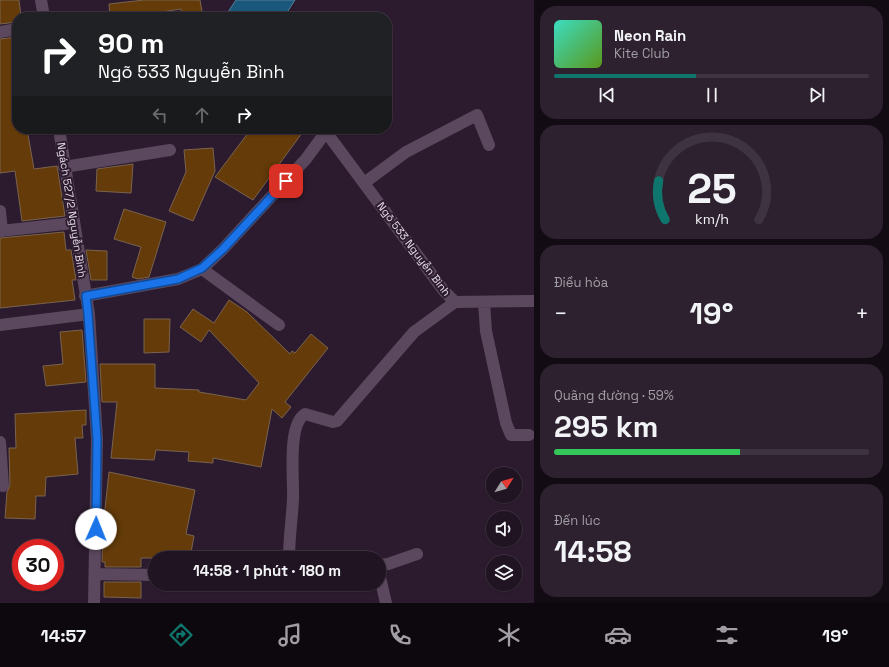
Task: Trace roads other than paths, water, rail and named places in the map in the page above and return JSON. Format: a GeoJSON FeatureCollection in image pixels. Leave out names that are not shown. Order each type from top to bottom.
{"type":"FeatureCollection","features":[{"type":"Feature","properties":{"kind":"street"},"geometry":{"type":"LineString","coordinates":[[41,0],[43,12]]}},
{"type":"Feature","properties":{"kind":"street"},"geometry":{"type":"LineString","coordinates":[[0,32],[12,30]]}},
{"type":"Feature","properties":{"kind":"street"},"geometry":{"type":"LineString","coordinates":[[364,183],[406,152],[477,115],[489,145]]}},
{"type":"Feature","properties":{"kind":"street","name":"Ngách 527/2 Nguyễn Bình"},"geometry":{"type":"LineString","coordinates":[[60,134],[88,314],[97,439],[94,603]]}},
{"type":"Feature","properties":{"kind":"street","name":"Ngõ 533 Nguyễn Bình"},"geometry":{"type":"LineString","coordinates":[[86,296],[178,279],[202,268],[223,249],[306,159],[325,134]]}},
{"type":"Feature","properties":{"kind":"street","name":"Ngõ 533 Nguyễn Bình"},"geometry":{"type":"LineString","coordinates":[[329,134],[444,291],[455,302],[534,301]]}},
{"type":"Feature","properties":{"kind":"street"},"geometry":{"type":"LineString","coordinates":[[64,168],[170,150]]}},
{"type":"Feature","properties":{"kind":"street"},"geometry":{"type":"LineString","coordinates":[[0,211],[1,231],[73,223]]}},
{"type":"Feature","properties":{"kind":"street"},"geometry":{"type":"LineString","coordinates":[[202,268],[279,325]]}},
{"type":"Feature","properties":{"kind":"street"},"geometry":{"type":"LineString","coordinates":[[289,551],[293,500],[293,444],[299,418],[306,414],[333,422],[337,421],[414,332],[455,302]]}},
{"type":"Feature","properties":{"kind":"street"},"geometry":{"type":"LineString","coordinates":[[484,302],[486,330],[506,423],[511,435],[529,436]]}},
{"type":"Feature","properties":{"kind":"street"},"geometry":{"type":"LineString","coordinates":[[0,325],[88,314]]}},
{"type":"Feature","properties":{"kind":"street"},"geometry":{"type":"LineString","coordinates":[[0,442],[3,486]]}},
{"type":"Feature","properties":{"kind":"street"},"geometry":{"type":"LineString","coordinates":[[386,564],[417,554]]}},
{"type":"Feature","properties":{"kind":"street"},"geometry":{"type":"LineString","coordinates":[[95,574],[148,575]]}},
{"type":"Feature","properties":{"kind":"street"},"geometry":{"type":"LineString","coordinates":[[383,591],[386,603]]}},
{"type":"Feature","properties":{"kind":"water"},"geometry":{"type":"Polygon","coordinates":[[[236,0],[295,0],[287,12],[228,12],[236,0]]]}}]}
